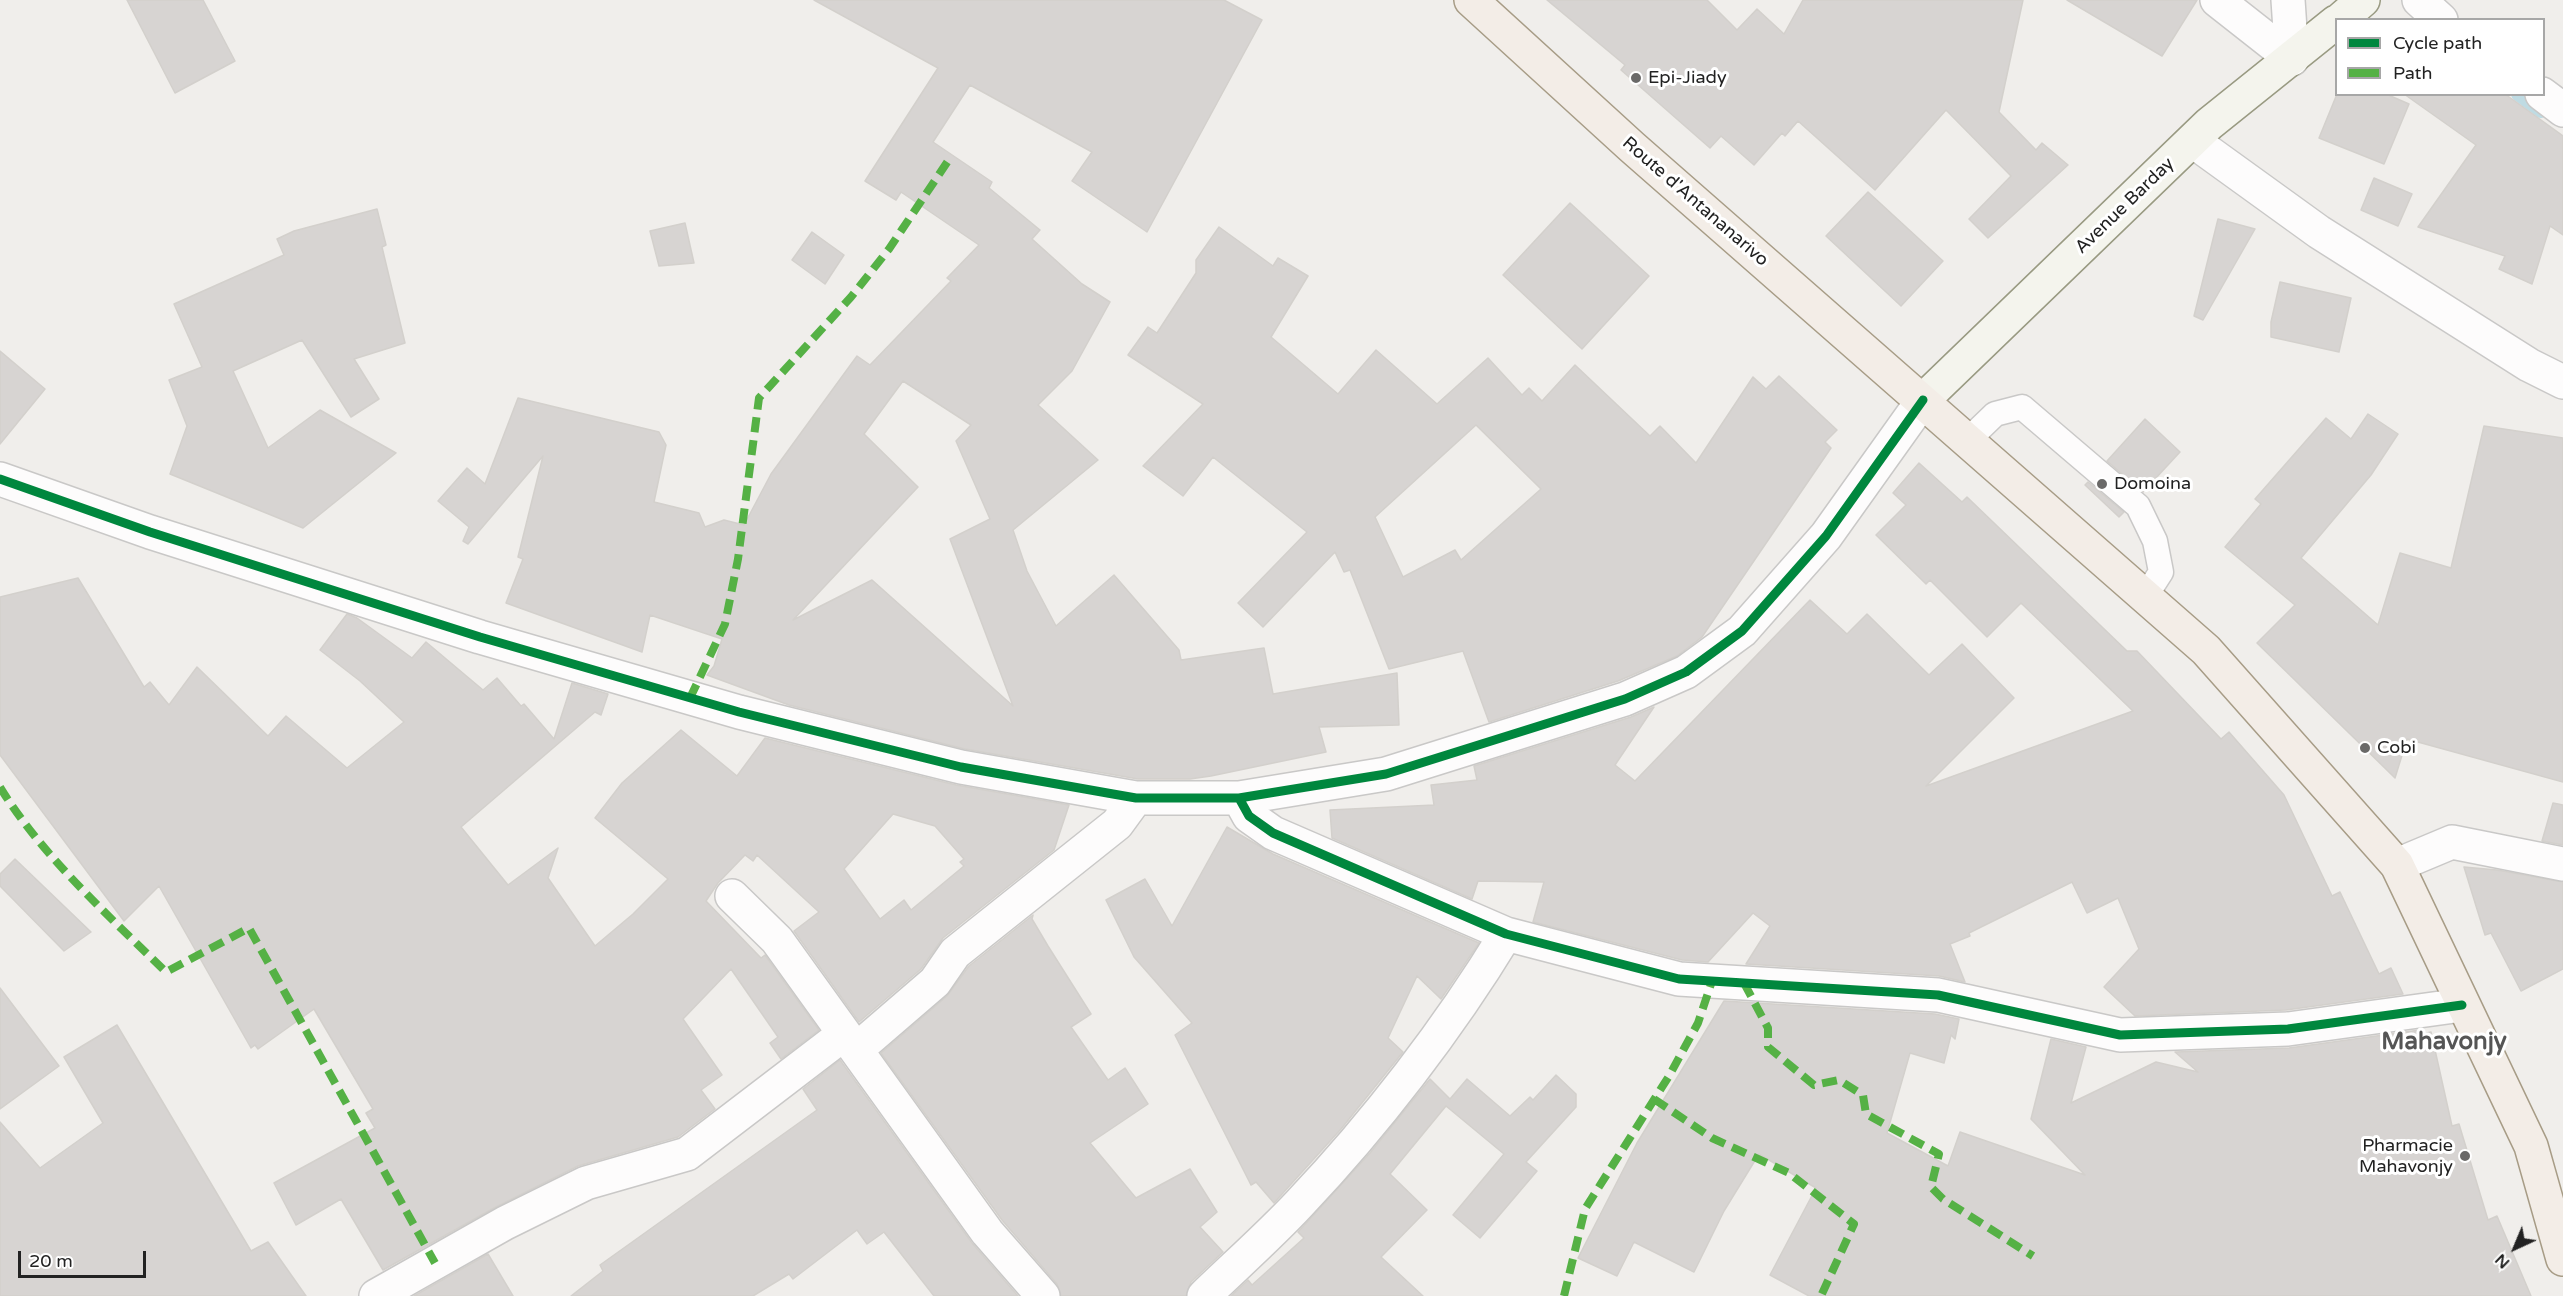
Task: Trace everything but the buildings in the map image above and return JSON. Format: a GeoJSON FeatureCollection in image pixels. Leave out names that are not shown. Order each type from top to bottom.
{"type":"FeatureCollection","features":[{"type":"Feature","properties":{"kind":"main road","name":"Route d'Antananarivo"},"geometry":{"type":"LineString","coordinates":[[1471,0],[1632,147],[2206,650],[2397,865],[2531,1146],[2563,1259]]}},
{"type":"Feature","properties":{"kind":"main road","name":"Avenue Barday"},"geometry":{"type":"LineString","coordinates":[[2342,18],[2363,0]]}},
{"type":"Feature","properties":{"kind":"main road","name":"Avenue Barday"},"geometry":{"type":"LineString","coordinates":[[1923,400],[2209,124],[2335,23]]}},
{"type":"Feature","properties":{"kind":"street"},"geometry":{"type":"LineString","coordinates":[[2217,0],[2292,59]]}},
{"type":"Feature","properties":{"kind":"street"},"geometry":{"type":"LineString","coordinates":[[2288,0],[2292,59]]}},
{"type":"Feature","properties":{"kind":"street"},"geometry":{"type":"LineString","coordinates":[[2419,0],[2439,18]]}},
{"type":"Feature","properties":{"kind":"street"},"geometry":{"type":"LineString","coordinates":[[2545,96],[2563,110]]}},
{"type":"Feature","properties":{"kind":"street"},"geometry":{"type":"LineString","coordinates":[[2193,141],[2319,232],[2529,365],[2563,382]]}},
{"type":"Feature","properties":{"kind":"street"},"geometry":{"type":"LineString","coordinates":[[0,479],[150,532],[480,637],[739,712],[961,767],[1136,798],[1239,798],[1386,774],[1625,699],[1686,672],[1742,631],[1826,537],[1923,400]]}},
{"type":"Feature","properties":{"kind":"street"},"geometry":{"type":"LineString","coordinates":[[376,1296],[505,1223],[586,1183],[687,1154],[935,982],[955,953],[1117,824],[1136,798]]}},
{"type":"Feature","properties":{"kind":"street"},"geometry":{"type":"LineString","coordinates":[[1239,798],[1249,816],[1273,833],[1506,934],[1679,979],[1938,995],[2120,1035],[2288,1029],[2462,1005]]}},
{"type":"Feature","properties":{"kind":"street"},"geometry":{"type":"LineString","coordinates":[[2397,865],[2452,842],[2563,864]]}},
{"type":"Feature","properties":{"kind":"street"},"geometry":{"type":"LineString","coordinates":[[732,896],[777,940],[987,1232],[1042,1296]]}},
{"type":"Feature","properties":{"kind":"street"},"geometry":{"type":"LineString","coordinates":[[1204,1296],[1299,1205],[1376,1115],[1470,994],[1506,934]]}},
{"type":"Feature","properties":{"kind":"lane"},"geometry":{"type":"LineString","coordinates":[[1968,440],[1995,414],[2022,407],[2114,484],[2138,506],[2155,541],[2161,572],[2145,597]]}},
{"type":"Feature","properties":{"kind":"waterway"},"geometry":{"type":"LineString","coordinates":[[2521,96],[2541,111]]}},
{"type":"Feature","properties":{"kind":"marked path"},"geometry":{"type":"LineString","coordinates":[[690,698],[725,624],[738,559],[759,398],[851,297],[889,249],[948,161]]}},
{"type":"Feature","properties":{"kind":"marked path"},"geometry":{"type":"LineString","coordinates":[[0,787],[35,837],[56,861],[99,907],[166,972],[249,928],[435,1263]]}},
{"type":"Feature","properties":{"kind":"marked path"},"geometry":{"type":"LineString","coordinates":[[1564,1296],[1585,1209],[1669,1076],[1698,1023],[1712,981]]}},
{"type":"Feature","properties":{"kind":"marked path"},"geometry":{"type":"LineString","coordinates":[[1744,983],[1768,1028],[1768,1047],[1814,1085],[1839,1080],[1863,1095],[1866,1114],[1939,1154],[1931,1187],[1943,1199],[2033,1256]]}},
{"type":"Feature","properties":{"kind":"marked path"},"geometry":{"type":"LineString","coordinates":[[1654,1099],[1712,1138],[1789,1173],[1854,1224],[1821,1296]]}},
{"type":"Feature","properties":{"kind":"cycle path"},"geometry":{"type":"LineString","coordinates":[[0,479],[150,532],[480,637],[739,712],[961,767],[1136,798],[1239,798],[1386,774],[1625,699],[1686,672],[1742,631],[1826,536],[1923,400]]}},
{"type":"Feature","properties":{"kind":"cycle path"},"geometry":{"type":"LineString","coordinates":[[1239,798],[1249,816],[1273,833],[1506,934],[1679,979],[1938,995],[2120,1035],[2288,1029],[2462,1005]]}},
{"type":"Feature","properties":{"kind":"place","name":"Epi-Jiady"},"geometry":{"type":"Point","coordinates":[1636,78]}},
{"type":"Feature","properties":{"kind":"place","name":"Domoina"},"geometry":{"type":"Point","coordinates":[2102,484]}},
{"type":"Feature","properties":{"kind":"place","name":"Cobi"},"geometry":{"type":"Point","coordinates":[2365,748]}},
{"type":"Feature","properties":{"kind":"place","name":"Pharmacie Mahavonjy"},"geometry":{"type":"Point","coordinates":[2465,1156]}},
{"type":"Feature","properties":{"kind":"district","name":"Mahavonjy"},"geometry":{"type":"Point","coordinates":[2444,1043]}}]}
